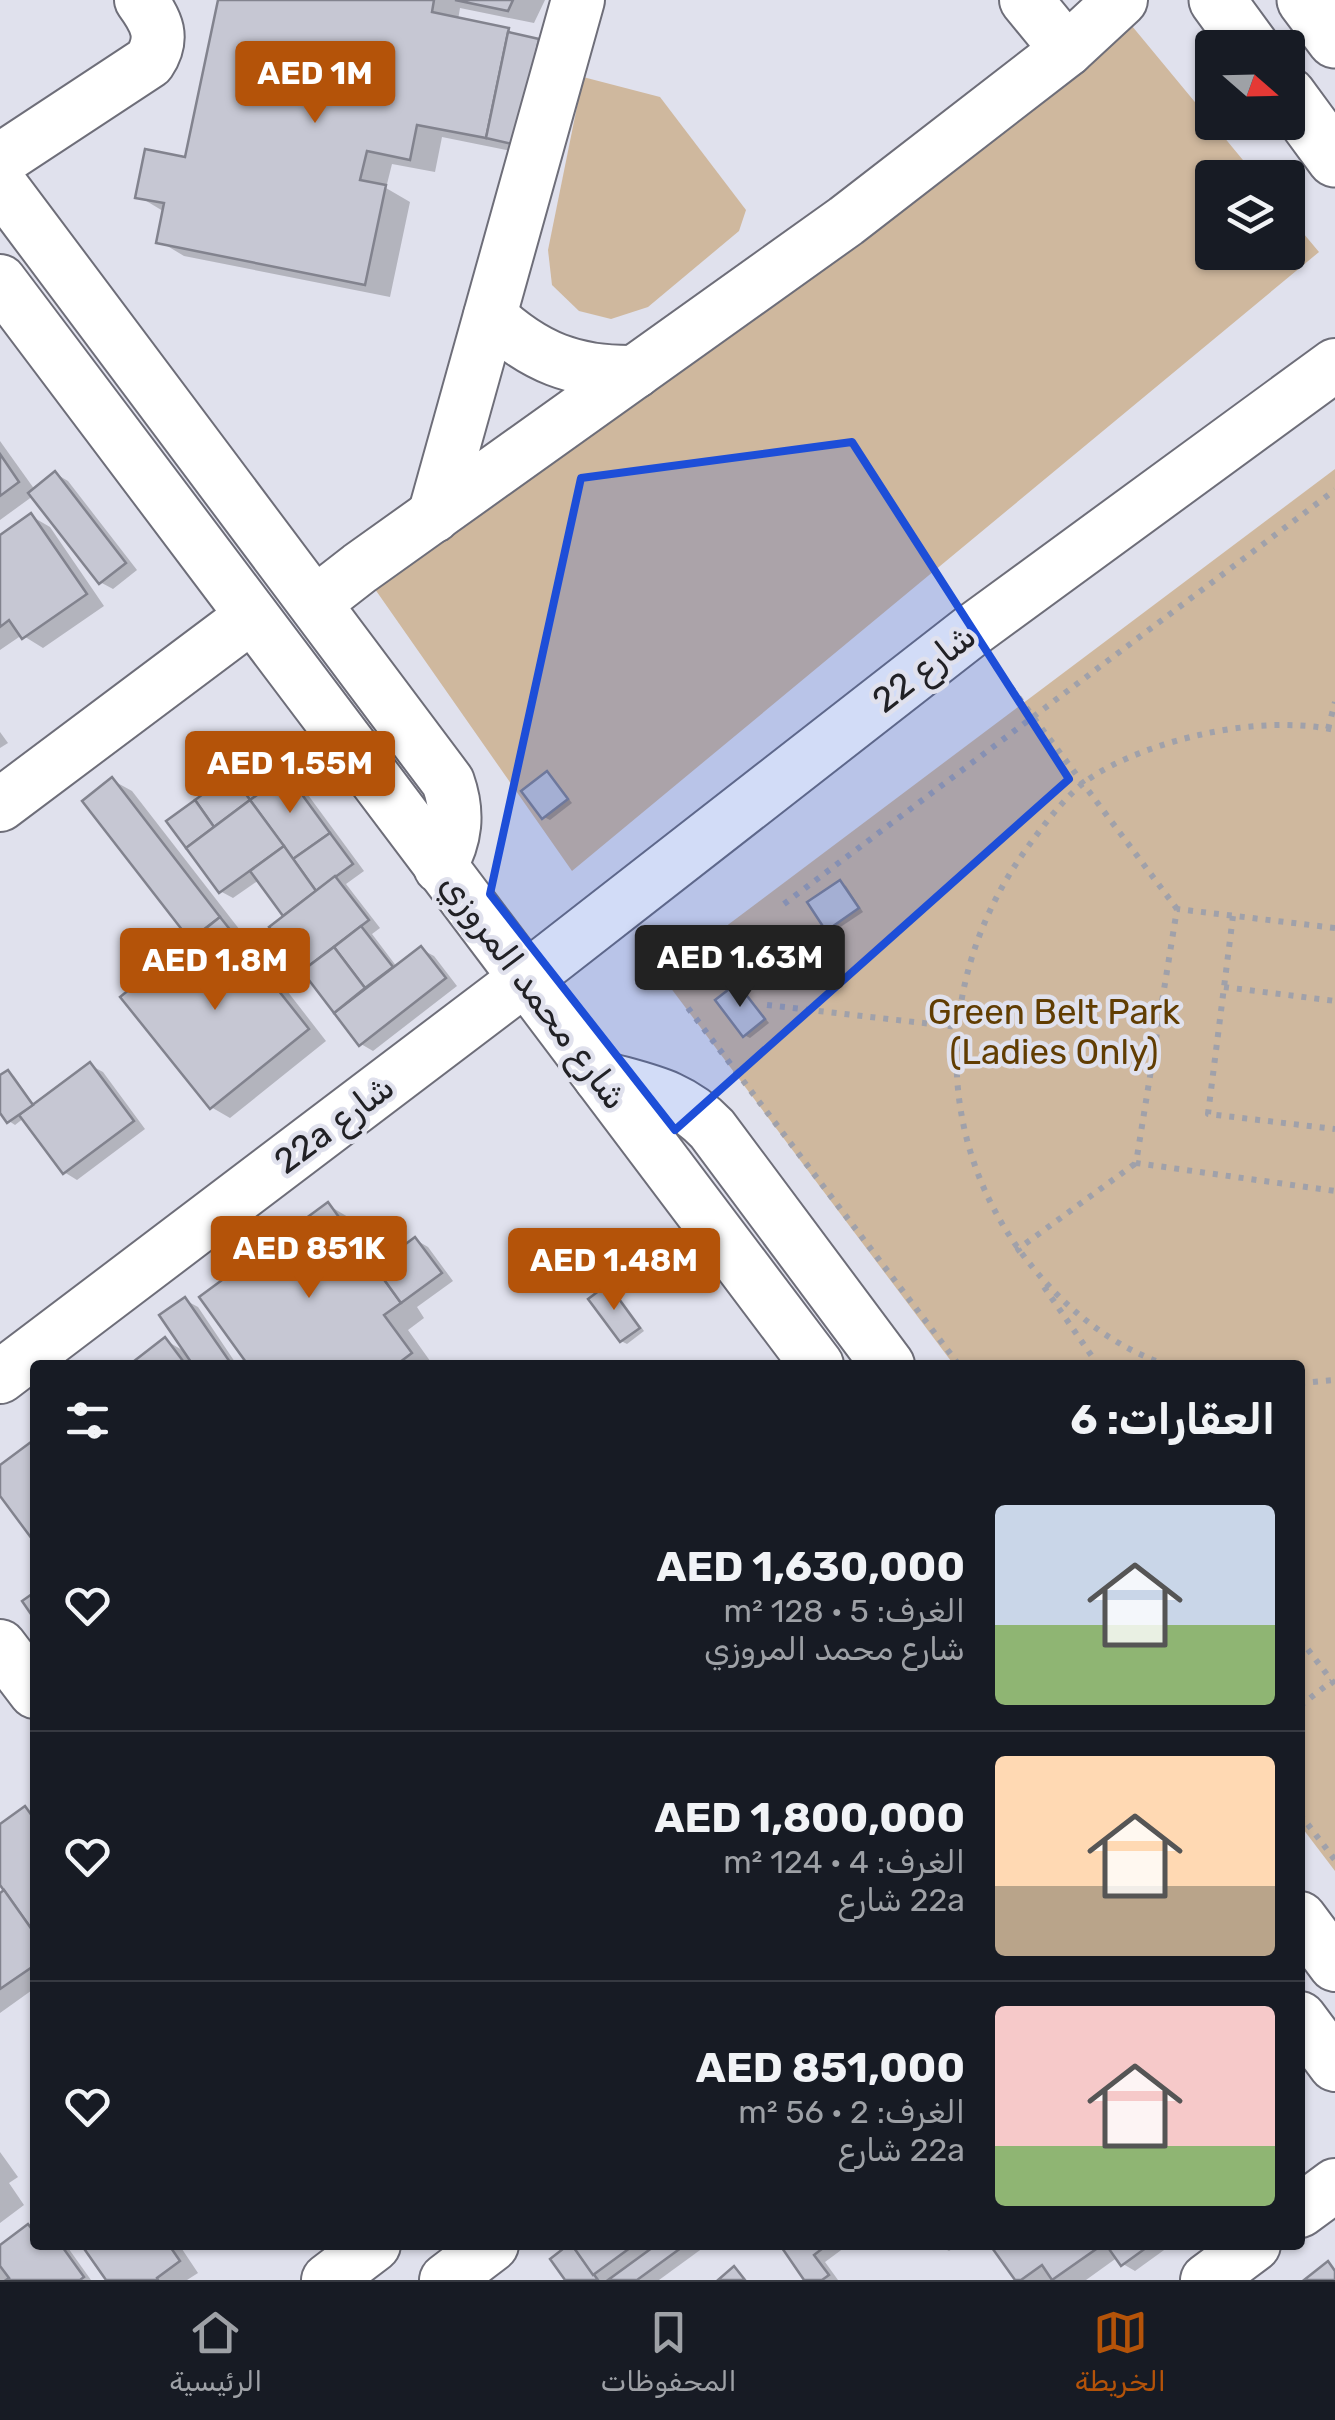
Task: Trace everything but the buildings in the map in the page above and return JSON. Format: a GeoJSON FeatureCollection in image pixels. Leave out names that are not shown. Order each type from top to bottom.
{"type":"FeatureCollection","features":[{"type":"Feature","properties":{"kind":"main road"},"geometry":{"type":"LineString","coordinates":[[1217,0],[1239,30]]}},
{"type":"Feature","properties":{"kind":"main road"},"geometry":{"type":"LineString","coordinates":[[1305,0],[1335,40]]}},
{"type":"Feature","properties":{"kind":"main road"},"geometry":{"type":"LineString","coordinates":[[1305,119],[1335,160]]}},
{"type":"Feature","properties":{"kind":"street"},"geometry":{"type":"LineString","coordinates":[[0,160],[149,62],[159,34],[153,16],[141,0]]}},
{"type":"Feature","properties":{"kind":"street"},"geometry":{"type":"LineString","coordinates":[[434,516],[578,0]]}},
{"type":"Feature","properties":{"kind":"street"},"geometry":{"type":"LineString","coordinates":[[1026,0],[1067,50]]}},
{"type":"Feature","properties":{"kind":"street"},"geometry":{"type":"LineString","coordinates":[[315,603],[846,221],[1067,50],[1122,0]]}},
{"type":"Feature","properties":{"kind":"street"},"geometry":{"type":"LineString","coordinates":[[0,184],[448,782],[456,809],[456,829],[440,867]]}},
{"type":"Feature","properties":{"kind":"street","name":"شارع محمد المروزي"},"geometry":{"type":"LineString","coordinates":[[3,292],[600,1078],[804,1360]]}},
{"type":"Feature","properties":{"kind":"street"},"geometry":{"type":"LineString","coordinates":[[490,316],[520,342],[556,361],[607,373],[635,372]]}},
{"type":"Feature","properties":{"kind":"street","name":"شارع 22"},"geometry":{"type":"LineString","coordinates":[[525,979],[970,632],[1333,365]]}},
{"type":"Feature","properties":{"kind":"street"},"geometry":{"type":"LineString","coordinates":[[0,805],[252,616]]}},
{"type":"Feature","properties":{"kind":"street","name":"22a شارع"},"geometry":{"type":"LineString","coordinates":[[0,1377],[525,979]]}},
{"type":"Feature","properties":{"kind":"street"},"geometry":{"type":"LineString","coordinates":[[600,1078],[664,1094],[698,1114],[884,1360]]}},
{"type":"Feature","properties":{"kind":"street"},"geometry":{"type":"LineString","coordinates":[[0,1646],[30,1685]]}},
{"type":"Feature","properties":{"kind":"street"},"geometry":{"type":"LineString","coordinates":[[1305,1925],[1335,1965]]}},
{"type":"Feature","properties":{"kind":"street"},"geometry":{"type":"LineString","coordinates":[[1305,2025],[1335,2065]]}},
{"type":"Feature","properties":{"kind":"street"},"geometry":{"type":"LineString","coordinates":[[1305,2207],[1335,2185]]}},
{"type":"Feature","properties":{"kind":"street"},"geometry":{"type":"LineString","coordinates":[[446,2280],[485,2250]]}},
{"type":"Feature","properties":{"kind":"street"},"geometry":{"type":"LineString","coordinates":[[496,2250],[518,2280]]}},
{"type":"Feature","properties":{"kind":"street"},"geometry":{"type":"LineString","coordinates":[[1207,2280],[1247,2250]]}},
{"type":"Feature","properties":{"kind":"path"},"geometry":{"type":"LineString","coordinates":[[784,904],[1335,490]]}},
{"type":"Feature","properties":{"kind":"path"},"geometry":{"type":"LineString","coordinates":[[1327,496],[1335,506]]}},
{"type":"Feature","properties":{"kind":"path"},"geometry":{"type":"LineString","coordinates":[[970,632],[1177,908],[1335,928]]}},
{"type":"Feature","properties":{"kind":"path"},"geometry":{"type":"LineString","coordinates":[[1095,1360],[1018,1249],[988,1198],[967,1144],[959,1106],[958,1027],[968,972],[986,918],[1013,868],[1046,822],[1083,783],[1130,757],[1177,740],[1226,729],[1332,729],[1335,702]]}},
{"type":"Feature","properties":{"kind":"path"},"geometry":{"type":"LineString","coordinates":[[1136,1164],[1177,908]]}},
{"type":"Feature","properties":{"kind":"path"},"geometry":{"type":"LineString","coordinates":[[1233,916],[1208,1114],[1335,1129]]}},
{"type":"Feature","properties":{"kind":"path"},"geometry":{"type":"LineString","coordinates":[[1224,987],[1335,1001]]}},
{"type":"Feature","properties":{"kind":"path"},"geometry":{"type":"LineString","coordinates":[[767,1005],[958,1027]]}},
{"type":"Feature","properties":{"kind":"path"},"geometry":{"type":"LineString","coordinates":[[688,1008],[956,1360]]}},
{"type":"Feature","properties":{"kind":"path"},"geometry":{"type":"LineString","coordinates":[[1018,1249],[1136,1164],[1335,1191]]}},
{"type":"Feature","properties":{"kind":"path"},"geometry":{"type":"LineString","coordinates":[[1018,1249],[1046,1285],[1080,1316],[1116,1342],[1157,1360]]}},
{"type":"Feature","properties":{"kind":"path"},"geometry":{"type":"LineString","coordinates":[[1305,1383],[1335,1380]]}},
{"type":"Feature","properties":{"kind":"path"},"geometry":{"type":"LineString","coordinates":[[1305,1647],[1333,1683],[1305,1703]]}},
{"type":"Feature","properties":{"kind":"path"},"geometry":{"type":"LineString","coordinates":[[1305,1821],[1335,1860]]}},
{"type":"Feature","properties":{"kind":"highlighted area"},"geometry":{"type":"Polygon","coordinates":[[[852,442],[1069,779],[675,1130],[490,894],[581,478],[852,442]]]}},
{"type":"Feature","properties":{"kind":"green space"},"geometry":{"type":"Polygon","coordinates":[[[1127,20],[1195,102],[1195,140],[1226,140],[1243,160],[1195,160],[1195,270],[1297,270],[572,871],[370,582],[1127,20]]]}},
{"type":"Feature","properties":{"kind":"green space"},"geometry":{"type":"Polygon","coordinates":[[[583,77],[660,97],[746,210],[739,231],[648,307],[611,319],[579,311],[552,285],[548,250],[583,77]]]}},
{"type":"Feature","properties":{"kind":"green space"},"geometry":{"type":"Polygon","coordinates":[[[1305,235],[1319,252],[1305,264],[1305,235]]]}},
{"type":"Feature","properties":{"kind":"green space","name":"Green Belt Park (Ladies Only)"},"geometry":{"type":"Polygon","coordinates":[[[1335,469],[1335,1871],[1305,1832],[1305,1360],[950,1360],[661,975],[1335,469]]]}}]}
